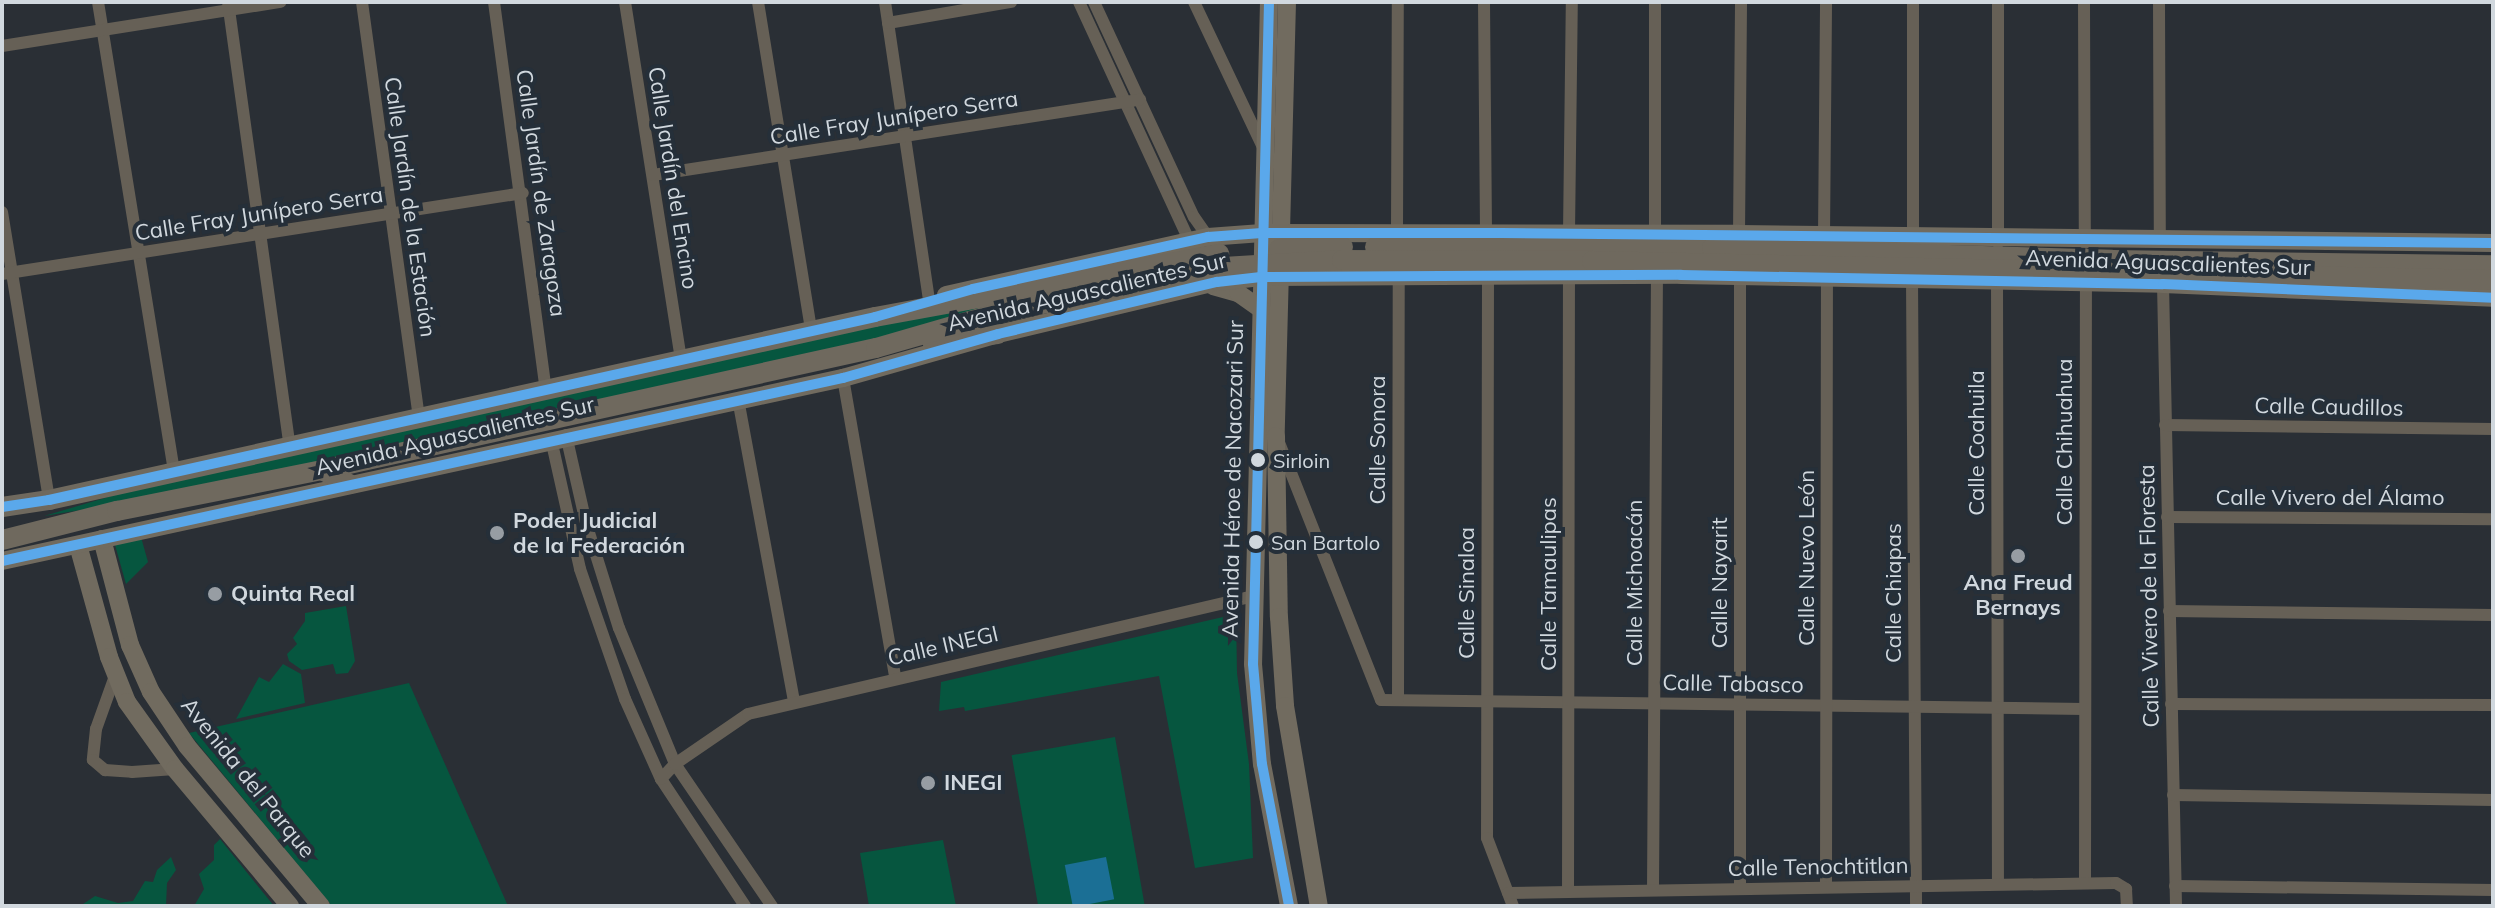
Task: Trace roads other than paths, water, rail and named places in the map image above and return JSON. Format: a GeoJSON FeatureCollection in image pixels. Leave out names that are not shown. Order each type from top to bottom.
{"type":"FeatureCollection","features":[{"type":"Feature","properties":{"kind":"main road"},"geometry":{"type":"LineString","coordinates":[[1514,276],[1572,269],[1594,254],[1578,239],[1532,233]]}},
{"type":"Feature","properties":{"kind":"main road","name":"Avenida Aguascalientes Sur"},"geometry":{"type":"LineString","coordinates":[[5,521],[49,500],[174,472],[875,317],[986,306],[1205,255],[1310,247],[1490,254],[2493,265]]}},
{"type":"Feature","properties":{"kind":"main road","name":"Avenida Aguascalientes Sur"},"geometry":{"type":"LineString","coordinates":[[1711,256],[2493,280]]}},
{"type":"Feature","properties":{"kind":"main road","name":"Avenida Aguascalientes Sur"},"geometry":{"type":"LineString","coordinates":[[5,521],[117,511],[322,470],[555,432],[876,348],[986,306]]}},
{"type":"Feature","properties":{"kind":"main road"},"geometry":{"type":"LineString","coordinates":[[876,348],[998,334]]}},
{"type":"Feature","properties":{"kind":"main road"},"geometry":{"type":"LineString","coordinates":[[322,470],[350,484]]}},
{"type":"Feature","properties":{"kind":"street"},"geometry":{"type":"LineString","coordinates":[[98,2],[174,472]]}},
{"type":"Feature","properties":{"kind":"street"},"geometry":{"type":"LineString","coordinates":[[2,46],[229,6],[281,2]]}},
{"type":"Feature","properties":{"kind":"street","name":"Calle Jardín de la Estación"},"geometry":{"type":"LineString","coordinates":[[362,2],[419,418]]}},
{"type":"Feature","properties":{"kind":"street","name":"Calle Jardín de Zaragoza"},"geometry":{"type":"LineString","coordinates":[[494,2],[523,193],[546,390]]}},
{"type":"Feature","properties":{"kind":"street","name":"Calle Jardín del Encino"},"geometry":{"type":"LineString","coordinates":[[625,2],[681,360]]}},
{"type":"Feature","properties":{"kind":"street"},"geometry":{"type":"LineString","coordinates":[[758,2],[811,331]]}},
{"type":"Feature","properties":{"kind":"street"},"geometry":{"type":"LineString","coordinates":[[885,2],[929,300]]}},
{"type":"Feature","properties":{"kind":"street"},"geometry":{"type":"LineString","coordinates":[[888,23],[1011,2]]}},
{"type":"Feature","properties":{"kind":"street"},"geometry":{"type":"LineString","coordinates":[[1079,2],[1190,242]]}},
{"type":"Feature","properties":{"kind":"street"},"geometry":{"type":"LineString","coordinates":[[1094,2],[1194,217],[1208,237],[1220,243],[1227,252],[1229,267],[1226,276],[1217,282]]}},
{"type":"Feature","properties":{"kind":"street"},"geometry":{"type":"LineString","coordinates":[[1194,2],[1265,151]]}},
{"type":"Feature","properties":{"kind":"street","name":"Avenida Héroe de Nacozari Sur"},"geometry":{"type":"LineString","coordinates":[[1269,2],[1262,233],[1271,277],[1285,706],[1319,906]]}},
{"type":"Feature","properties":{"kind":"street","name":"Avenida Héroe de Nacozari Sur"},"geometry":{"type":"LineString","coordinates":[[1287,2],[1281,233],[1261,309],[1253,664],[1262,764],[1289,906]]}},
{"type":"Feature","properties":{"kind":"street"},"geometry":{"type":"LineString","coordinates":[[1397,232],[1398,2]]}},
{"type":"Feature","properties":{"kind":"street","name":"Calle Sinaloa"},"geometry":{"type":"LineString","coordinates":[[1484,2],[1490,254],[1487,838],[1513,906]]}},
{"type":"Feature","properties":{"kind":"street"},"geometry":{"type":"LineString","coordinates":[[1569,233],[1572,2]]}},
{"type":"Feature","properties":{"kind":"street"},"geometry":{"type":"LineString","coordinates":[[1655,2],[1655,234]]}},
{"type":"Feature","properties":{"kind":"street"},"geometry":{"type":"LineString","coordinates":[[1739,234],[1741,2]]}},
{"type":"Feature","properties":{"kind":"street"},"geometry":{"type":"LineString","coordinates":[[1824,236],[1826,2]]}},
{"type":"Feature","properties":{"kind":"street"},"geometry":{"type":"LineString","coordinates":[[1913,2],[1913,237]]}},
{"type":"Feature","properties":{"kind":"street","name":"Calle Coahuila"},"geometry":{"type":"LineString","coordinates":[[1998,2],[1998,883]]}},
{"type":"Feature","properties":{"kind":"street","name":"Calle Chihuahua"},"geometry":{"type":"LineString","coordinates":[[2084,2],[2085,882]]}},
{"type":"Feature","properties":{"kind":"street"},"geometry":{"type":"LineString","coordinates":[[2159,2],[2160,241]]}},
{"type":"Feature","properties":{"kind":"street"},"geometry":{"type":"LineString","coordinates":[[229,6],[290,447]]}},
{"type":"Feature","properties":{"kind":"street","name":"Calle Fray Junípero Serra"},"geometry":{"type":"LineString","coordinates":[[653,175],[1140,100]]}},
{"type":"Feature","properties":{"kind":"street","name":"Calle Fray Junípero Serra"},"geometry":{"type":"LineString","coordinates":[[7,273],[523,193]]}},
{"type":"Feature","properties":{"kind":"street"},"geometry":{"type":"LineString","coordinates":[[2,212],[7,273],[49,500]]}},
{"type":"Feature","properties":{"kind":"street","name":"Avenida Aguascalientes Sur"},"geometry":{"type":"LineString","coordinates":[[875,317],[929,300],[1208,237],[1262,233],[1397,232],[1490,254],[1514,276],[2163,284],[2493,298]]}},
{"type":"Feature","properties":{"kind":"street"},"geometry":{"type":"LineString","coordinates":[[1305,233],[1295,240],[1292,260],[1300,272],[1311,275]]}},
{"type":"Feature","properties":{"kind":"street","name":"Avenida Aguascalientes Sur"},"geometry":{"type":"LineString","coordinates":[[2,561],[350,484],[555,432],[843,378],[998,334],[1217,282],[1311,275],[1399,275],[1490,254],[1532,233],[2493,243]]}},
{"type":"Feature","properties":{"kind":"street"},"geometry":{"type":"LineString","coordinates":[[2239,288],[2240,242]]}},
{"type":"Feature","properties":{"kind":"street","name":"Calle Sonora"},"geometry":{"type":"LineString","coordinates":[[1398,700],[1399,275]]}},
{"type":"Feature","properties":{"kind":"street","name":"Calle Tamaulipas"},"geometry":{"type":"LineString","coordinates":[[1568,892],[1569,276]]}},
{"type":"Feature","properties":{"kind":"street","name":"Calle Michoacán"},"geometry":{"type":"LineString","coordinates":[[1653,890],[1657,276]]}},
{"type":"Feature","properties":{"kind":"street","name":"Calle Nayarit"},"geometry":{"type":"LineString","coordinates":[[1740,277],[1740,888]]}},
{"type":"Feature","properties":{"kind":"street","name":"Calle Nuevo León"},"geometry":{"type":"LineString","coordinates":[[1826,886],[1827,278]]}},
{"type":"Feature","properties":{"kind":"street","name":"Calle Chiapas"},"geometry":{"type":"LineString","coordinates":[[1912,279],[1916,906]]}},
{"type":"Feature","properties":{"kind":"street","name":"Calle Vivero de la Floresta"},"geometry":{"type":"LineString","coordinates":[[2163,284],[2176,906]]}},
{"type":"Feature","properties":{"kind":"street"},"geometry":{"type":"LineString","coordinates":[[1194,288],[1230,290],[1261,309]]}},
{"type":"Feature","properties":{"kind":"street"},"geometry":{"type":"LineString","coordinates":[[843,378],[895,677]]}},
{"type":"Feature","properties":{"kind":"street"},"geometry":{"type":"LineString","coordinates":[[738,399],[794,701]]}},
{"type":"Feature","properties":{"kind":"street","name":"Calle Caudillos"},"geometry":{"type":"LineString","coordinates":[[2165,425],[2493,429]]}},
{"type":"Feature","properties":{"kind":"street"},"geometry":{"type":"LineString","coordinates":[[555,432],[619,628],[675,764],[772,906]]}},
{"type":"Feature","properties":{"kind":"street"},"geometry":{"type":"LineString","coordinates":[[555,432],[580,569],[600,635],[661,779],[745,906]]}},
{"type":"Feature","properties":{"kind":"street","name":"Calle Tabasco"},"geometry":{"type":"LineString","coordinates":[[1276,436],[1381,700],[2084,709]]}},
{"type":"Feature","properties":{"kind":"street","name":"Calle Vivero del Álamo"},"geometry":{"type":"LineString","coordinates":[[2167,517],[2493,519]]}},
{"type":"Feature","properties":{"kind":"street","name":"Avenida del Parque"},"geometry":{"type":"LineString","coordinates":[[102,539],[130,645],[151,692],[187,746],[321,906]]}},
{"type":"Feature","properties":{"kind":"street"},"geometry":{"type":"LineString","coordinates":[[78,545],[115,676],[127,702],[175,769],[290,906]]}},
{"type":"Feature","properties":{"kind":"street","name":"Calle INEGI"},"geometry":{"type":"LineString","coordinates":[[661,779],[675,764],[748,714],[895,677],[1254,596]]}},
{"type":"Feature","properties":{"kind":"street"},"geometry":{"type":"LineString","coordinates":[[2169,611],[2493,615]]}},
{"type":"Feature","properties":{"kind":"street"},"geometry":{"type":"LineString","coordinates":[[115,676],[96,729],[93,760],[105,770],[175,769]]}},
{"type":"Feature","properties":{"kind":"street"},"geometry":{"type":"LineString","coordinates":[[2171,704],[2493,705]]}},
{"type":"Feature","properties":{"kind":"street"},"geometry":{"type":"LineString","coordinates":[[2173,795],[2493,800]]}},
{"type":"Feature","properties":{"kind":"street","name":"Calle Tenochtitlan"},"geometry":{"type":"LineString","coordinates":[[1508,893],[2085,882],[2116,883],[2126,889],[2127,906]]}},
{"type":"Feature","properties":{"kind":"street"},"geometry":{"type":"LineString","coordinates":[[2175,886],[2493,890]]}},
{"type":"Feature","properties":{"kind":"water"},"geometry":{"type":"Polygon","coordinates":[[[1106,857],[1114,899],[1073,906],[1065,865],[1106,857]]]}},
{"type":"Feature","properties":{"kind":"place","name":"Sirloin"},"geometry":{"type":"Point","coordinates":[1258,460]}},
{"type":"Feature","properties":{"kind":"place","name":"Poder Judicial de la Federación"},"geometry":{"type":"Point","coordinates":[497,533]}},
{"type":"Feature","properties":{"kind":"place","name":"San Bartolo"},"geometry":{"type":"Point","coordinates":[1256,542]}},
{"type":"Feature","properties":{"kind":"place","name":"Ana Freud Bernays"},"geometry":{"type":"Point","coordinates":[2018,556]}},
{"type":"Feature","properties":{"kind":"place","name":"Quinta Real"},"geometry":{"type":"Point","coordinates":[215,594]}},
{"type":"Feature","properties":{"kind":"place","name":"INEGI"},"geometry":{"type":"Point","coordinates":[928,783]}}]}
